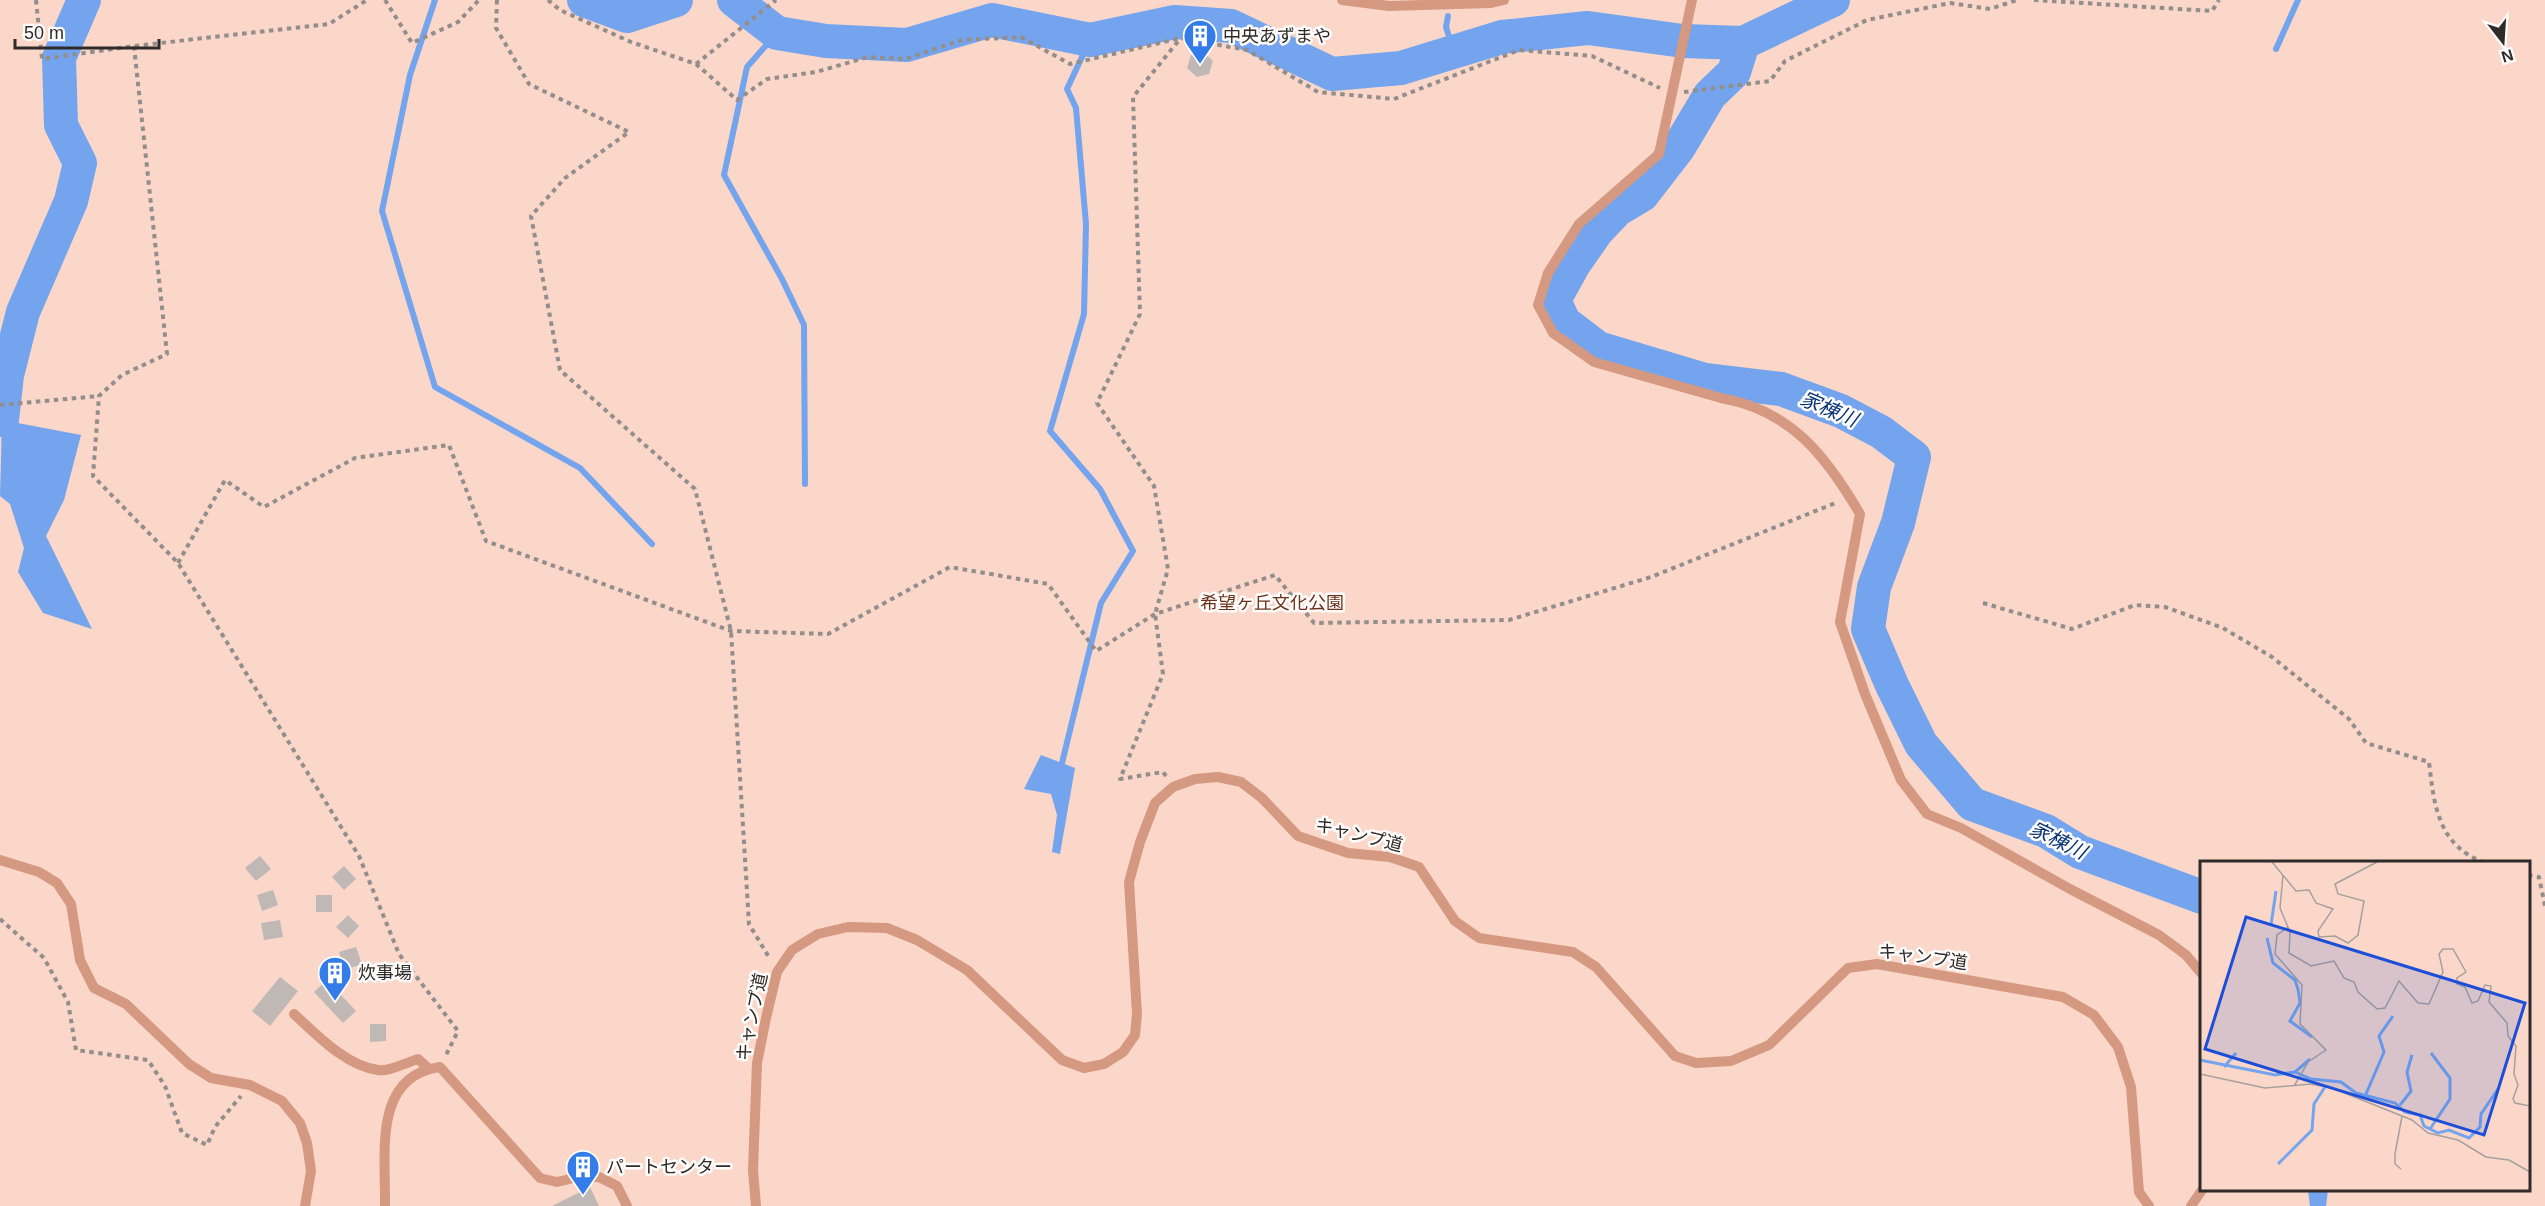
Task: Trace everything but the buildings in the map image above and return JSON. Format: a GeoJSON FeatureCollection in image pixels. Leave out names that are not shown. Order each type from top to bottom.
{"type":"FeatureCollection","features":[{"type":"Feature","properties":{"kind":"lane"},"geometry":{"type":"LineString","coordinates":[[1342,0],[1389,6],[1491,3],[1504,0]]}},
{"type":"Feature","properties":{"kind":"lane"},"geometry":{"type":"LineString","coordinates":[[1692,0],[1659,154],[1579,224],[1548,273],[1538,305],[1553,333],[1594,362],[1721,398],[1743,402],[1779,418],[1820,454],[1860,514],[1840,622],[1864,693],[1900,780],[1927,814],[1961,828],[2070,889],[2159,934],[2187,955],[2200,971]]}},
{"type":"Feature","properties":{"kind":"lane","name":"キャンプ道"},"geometry":{"type":"LineString","coordinates":[[756,1206],[753,1170],[757,1064],[777,972],[792,950],[818,934],[848,927],[887,928],[917,940],[967,970],[1062,1060],[1084,1068],[1104,1064],[1123,1052],[1135,1035],[1137,1014],[1129,882],[1155,803],[1173,787],[1195,779],[1218,777],[1241,782],[1262,798],[1298,836],[1348,853],[1390,857],[1419,867],[1455,921],[1479,938],[1573,952],[1596,967],[1675,1056],[1696,1064],[1731,1061],[1769,1045],[1848,968],[1877,964],[2063,997],[2094,1016],[2118,1047],[2131,1088],[2139,1192],[2149,1206]]}},
{"type":"Feature","properties":{"kind":"lane"},"geometry":{"type":"LineString","coordinates":[[0,860],[39,872],[57,884],[71,904],[80,960],[94,988],[126,1004],[189,1064],[211,1078],[250,1085],[282,1101],[300,1123],[311,1171],[305,1206]]}},
{"type":"Feature","properties":{"kind":"lane"},"geometry":{"type":"LineString","coordinates":[[294,1014],[323,1041],[354,1062],[380,1071],[418,1059],[434,1068],[540,1178],[557,1182],[578,1177],[599,1177],[617,1186],[627,1206]]}},
{"type":"Feature","properties":{"kind":"lane"},"geometry":{"type":"LineString","coordinates":[[385,1206],[387,1115],[393,1097],[405,1084],[424,1070],[434,1068]]}},
{"type":"Feature","properties":{"kind":"lane"},"geometry":{"type":"LineString","coordinates":[[2191,1206],[2201,1191]]}},
{"type":"Feature","properties":{"kind":"path"},"geometry":{"type":"LineString","coordinates":[[36,0],[42,59],[329,24],[367,0]]}},
{"type":"Feature","properties":{"kind":"path"},"geometry":{"type":"LineString","coordinates":[[385,0],[412,43],[458,22],[479,0]]}},
{"type":"Feature","properties":{"kind":"path"},"geometry":{"type":"LineString","coordinates":[[497,0],[495,28],[529,84],[629,132],[565,178],[531,216],[560,370],[696,489],[731,631],[749,924],[777,972]]}},
{"type":"Feature","properties":{"kind":"path"},"geometry":{"type":"LineString","coordinates":[[548,0],[560,10],[631,42],[696,64],[737,100],[767,79],[816,72],[868,57],[905,59],[962,40],[1021,37],[1070,64],[1181,38],[1247,50],[1318,92],[1394,99],[1519,50],[1592,56],[1671,94],[1770,81],[1785,61],[1867,20],[1950,3],[1990,9],[2017,0]]}},
{"type":"Feature","properties":{"kind":"path"},"geometry":{"type":"LineString","coordinates":[[696,64],[776,0]]}},
{"type":"Feature","properties":{"kind":"path"},"geometry":{"type":"LineString","coordinates":[[2034,0],[2212,11],[2219,0]]}},
{"type":"Feature","properties":{"kind":"path"},"geometry":{"type":"LineString","coordinates":[[1173,787],[1163,772],[1120,779],[1163,674],[1155,614],[1168,569],[1154,486],[1097,403],[1140,314],[1134,97],[1181,38]]}},
{"type":"Feature","properties":{"kind":"path"},"geometry":{"type":"LineString","coordinates":[[0,405],[99,396],[122,375],[167,354],[134,46]]}},
{"type":"Feature","properties":{"kind":"path"},"geometry":{"type":"LineString","coordinates":[[99,396],[93,476],[178,563],[359,856],[399,954],[458,1031],[434,1068]]}},
{"type":"Feature","properties":{"kind":"path"},"geometry":{"type":"LineString","coordinates":[[178,563],[225,480],[264,507],[355,458],[449,445],[486,541],[731,631],[828,634],[950,567],[1048,584],[1096,651],[1155,614],[1275,575],[1314,623],[1509,620],[1652,577],[1850,497]]}},
{"type":"Feature","properties":{"kind":"path"},"geometry":{"type":"LineString","coordinates":[[1983,603],[2072,628],[2135,605],[2165,607],[2223,628],[2272,657],[2349,719],[2366,743],[2429,762],[2433,800],[2446,837],[2472,858],[2480,861]]}},
{"type":"Feature","properties":{"kind":"path"},"geometry":{"type":"LineString","coordinates":[[2530,875],[2539,877],[2545,906]]}},
{"type":"Feature","properties":{"kind":"path"},"geometry":{"type":"LineString","coordinates":[[0,919],[44,958],[68,1002],[76,1050],[148,1060],[165,1086],[182,1133],[207,1145],[215,1127],[250,1085]]}},
{"type":"Feature","properties":{"kind":"green space","name":"希望ヶ丘文化公園"},"geometry":{"type":"Polygon","coordinates":[[[0,0],[2545,0],[2545,1206],[0,1206],[0,0]]]}},
{"type":"Feature","properties":{"kind":"water"},"geometry":{"type":"Polygon","coordinates":[[[2,420],[81,435],[64,500],[46,536],[92,629],[43,613],[18,572],[24,548],[10,504],[0,496],[2,420]]]}},
{"type":"Feature","properties":{"kind":"water"},"geometry":{"type":"Polygon","coordinates":[[[1041,755],[1075,768],[1060,854],[1052,852],[1057,815],[1051,794],[1024,789],[1041,755]]]}},
{"type":"Feature","properties":{"kind":"water"},"geometry":{"type":"Polygon","coordinates":[[[2308,1191],[2328,1191],[2326,1206],[2310,1206],[2308,1191]]]}},
{"type":"Feature","properties":{"kind":"waterway"},"geometry":{"type":"LineString","coordinates":[[2,420],[7,375],[23,312],[71,201],[80,163],[61,125],[59,58],[84,0]]}},
{"type":"Feature","properties":{"kind":"waterway"},"geometry":{"type":"LineString","coordinates":[[435,0],[410,75],[382,211],[435,387],[580,468],[652,544]]}},
{"type":"Feature","properties":{"kind":"waterway"},"geometry":{"type":"LineString","coordinates":[[584,0],[627,16],[676,0]]}},
{"type":"Feature","properties":{"kind":"waterway"},"geometry":{"type":"LineString","coordinates":[[734,0],[777,33],[826,41],[907,45],[992,20],[1090,40],[1175,22],[1231,26],[1332,74],[1401,68],[1502,37],[1588,28],[1683,41],[1743,43]]}},
{"type":"Feature","properties":{"kind":"waterway","name":"家棟川"},"geometry":{"type":"LineString","coordinates":[[1833,0],[1743,43],[1734,72],[1710,95],[1679,147],[1642,195],[1617,210],[1597,231],[1574,264],[1554,300],[1564,322],[1598,348],[1705,380],[1781,389],[1841,411],[1881,432],[1914,457],[1898,523],[1874,587],[1868,629],[1921,744],[1972,804],[2046,831],[2080,852],[2200,896]]}},
{"type":"Feature","properties":{"kind":"waterway"},"geometry":{"type":"LineString","coordinates":[[2276,49],[2298,0]]}},
{"type":"Feature","properties":{"kind":"waterway"},"geometry":{"type":"LineString","coordinates":[[1448,16],[1446,27],[1454,52]]}},
{"type":"Feature","properties":{"kind":"waterway"},"geometry":{"type":"LineString","coordinates":[[777,33],[747,67],[724,175],[782,279],[804,325],[805,484]]}},
{"type":"Feature","properties":{"kind":"waterway"},"geometry":{"type":"LineString","coordinates":[[1062,763],[1101,603],[1133,551],[1100,489],[1050,431],[1084,314],[1086,224],[1076,108],[1067,89],[1090,40]]}},
{"type":"Feature","properties":{"kind":"place","name":"中央あずまや"},"geometry":{"type":"Point","coordinates":[1200,65]}},
{"type":"Feature","properties":{"kind":"place","name":"炊事場"},"geometry":{"type":"Point","coordinates":[335,1002]}},
{"type":"Feature","properties":{"kind":"place","name":"パートセンター"},"geometry":{"type":"Point","coordinates":[583,1196]}}]}
